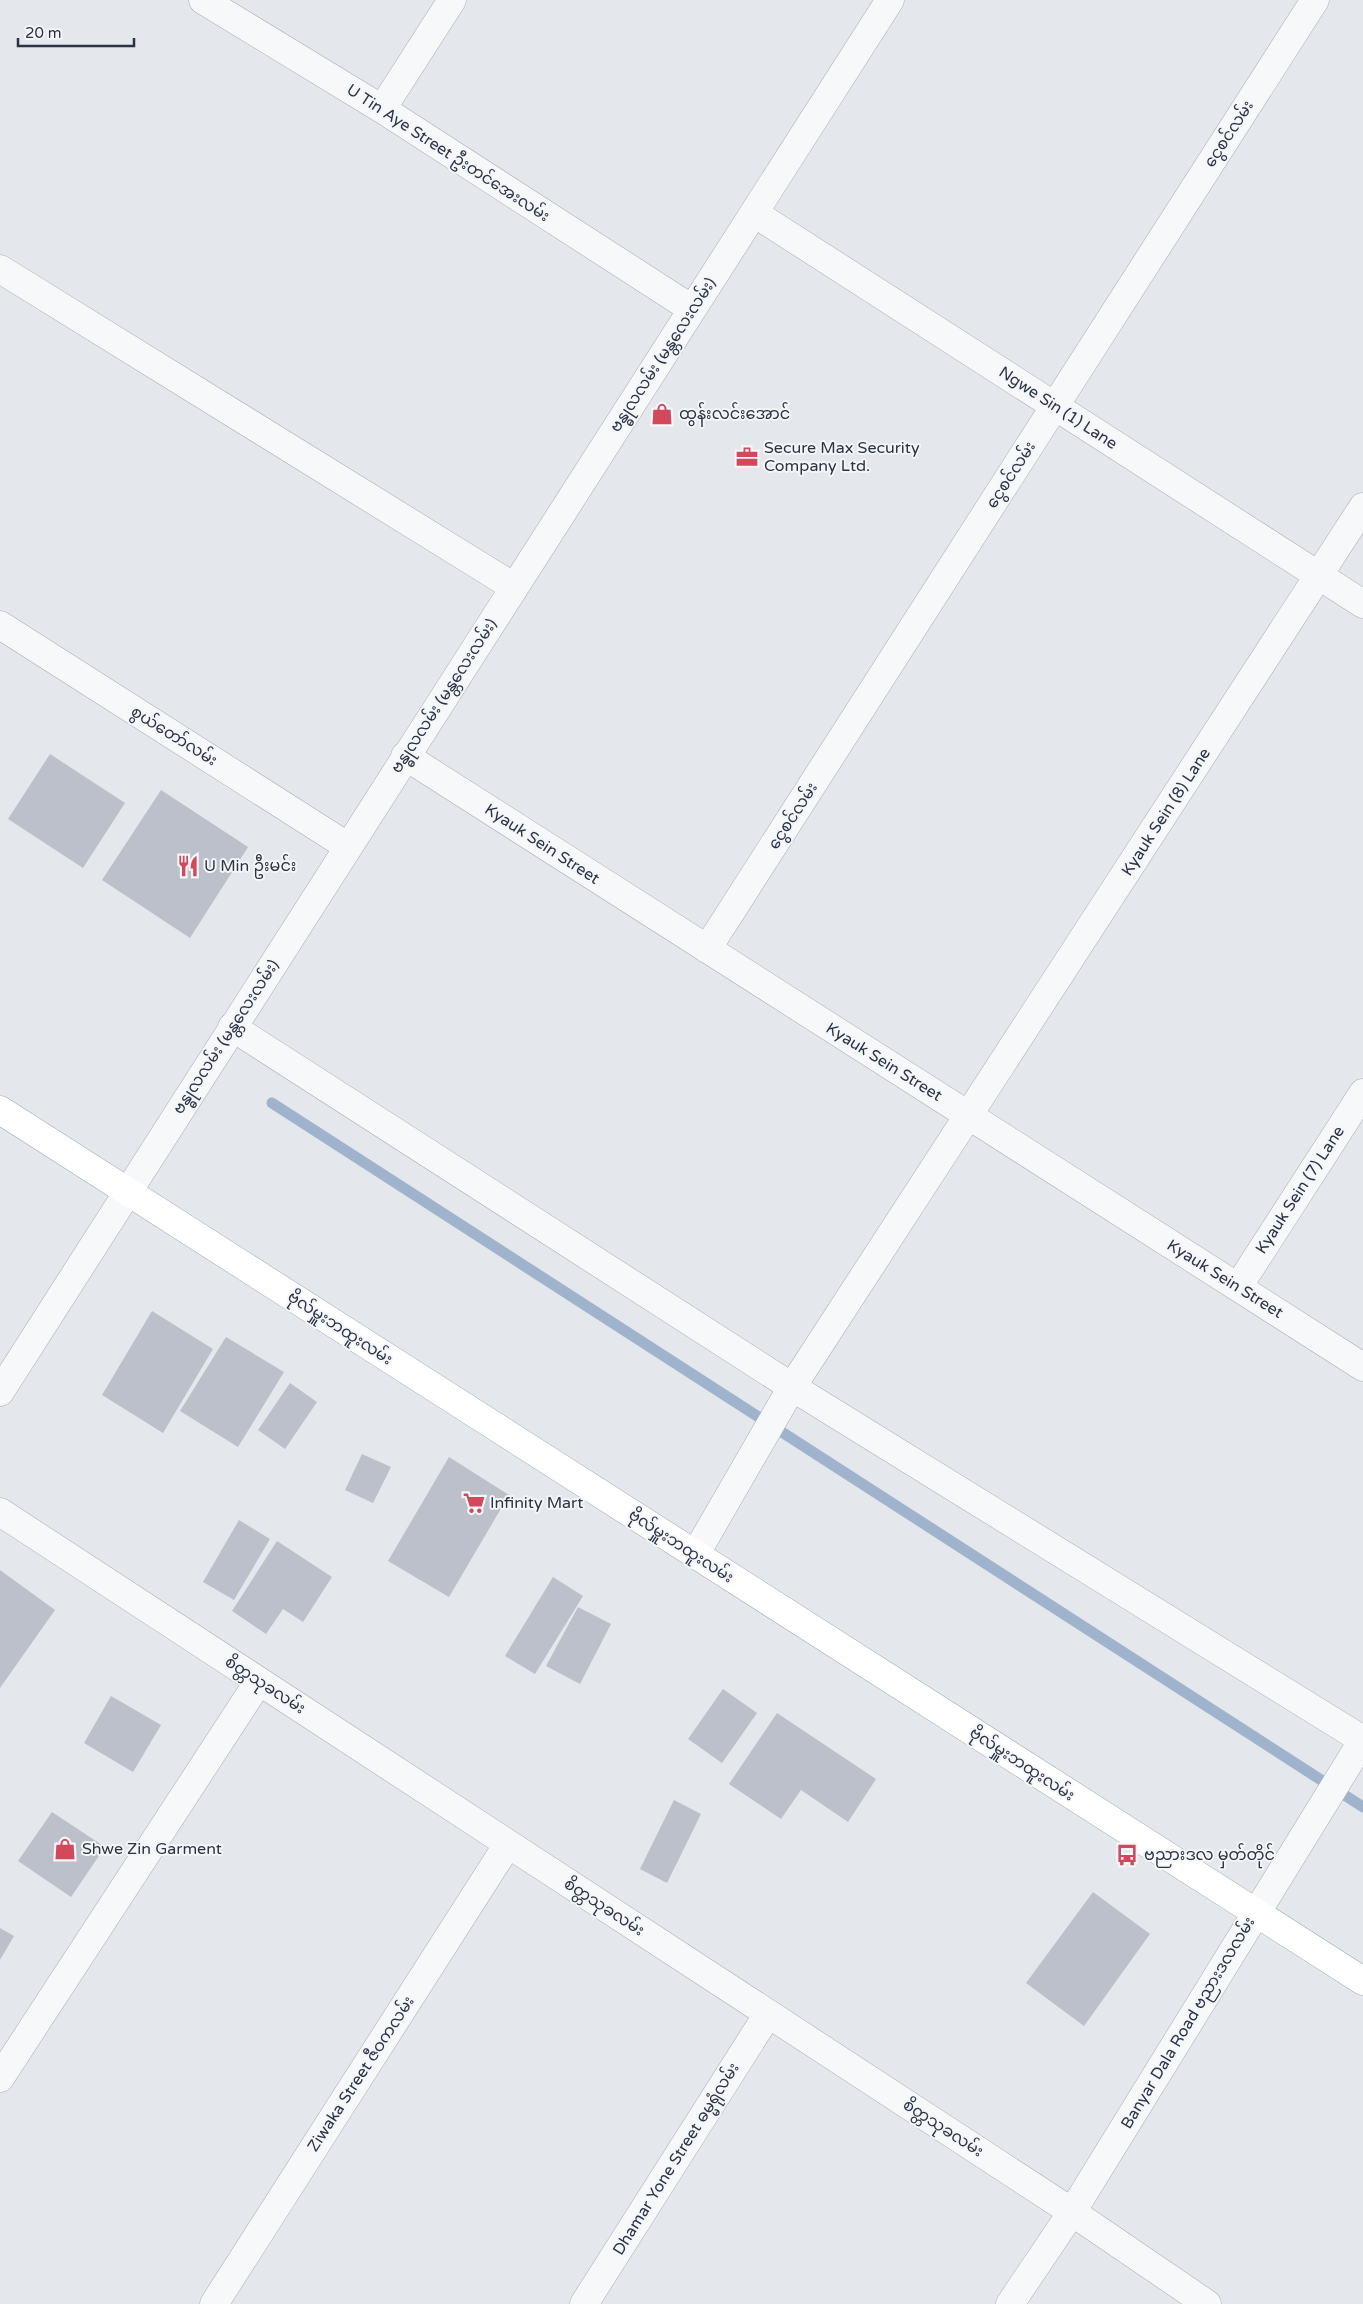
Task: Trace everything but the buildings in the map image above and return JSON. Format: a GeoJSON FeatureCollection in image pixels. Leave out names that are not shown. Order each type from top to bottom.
{"type":"FeatureCollection","features":[{"type":"Feature","properties":{"kind":"main road","name":"ဗိုလ်မှူးဘထူးလမ်း"},"geometry":{"type":"LineString","coordinates":[[0,1110],[1363,1981]]}},
{"type":"Feature","properties":{"kind":"street","name":"U Tin Aye Street ဦးတင်အေးလမ်း"},"geometry":{"type":"LineString","coordinates":[[203,0],[382,109],[692,309]]}},
{"type":"Feature","properties":{"kind":"street"},"geometry":{"type":"LineString","coordinates":[[382,109],[452,0]]}},
{"type":"Feature","properties":{"kind":"street","name":"ဗန္ဓုလလမ်း (မန္တလေးလမ်း)"},"geometry":{"type":"LineString","coordinates":[[0,1392],[347,846],[890,0]]}},
{"type":"Feature","properties":{"kind":"street","name":"ငွေစင်လမ်း"},"geometry":{"type":"LineString","coordinates":[[707,949],[1315,0]]}},
{"type":"Feature","properties":{"kind":"street","name":"Ngwe Sin (1) Lane"},"geometry":{"type":"LineString","coordinates":[[754,212],[1363,604]]}},
{"type":"Feature","properties":{"kind":"street"},"geometry":{"type":"LineString","coordinates":[[0,269],[514,587]]}},
{"type":"Feature","properties":{"kind":"street","name":"Kyauk Sein (8) Lane"},"geometry":{"type":"LineString","coordinates":[[695,1555],[787,1395],[1363,507]]}},
{"type":"Feature","properties":{"kind":"street","name":"စွယ်တော်လမ်း"},"geometry":{"type":"LineString","coordinates":[[0,625],[347,846]]}},
{"type":"Feature","properties":{"kind":"street","name":"Kyauk Sein Street"},"geometry":{"type":"LineString","coordinates":[[405,756],[1363,1367]]}},
{"type":"Feature","properties":{"kind":"street"},"geometry":{"type":"LineString","coordinates":[[232,1027],[787,1395],[1363,1740]]}},
{"type":"Feature","properties":{"kind":"street","name":"Kyauk Sein (7) Lane"},"geometry":{"type":"LineString","coordinates":[[1238,1287],[1363,1093]]}},
{"type":"Feature","properties":{"kind":"street","name":"စိတ္တသုခလမ်း"},"geometry":{"type":"LineString","coordinates":[[0,1512],[1072,2212],[1207,2304]]}},
{"type":"Feature","properties":{"kind":"street"},"geometry":{"type":"LineString","coordinates":[[0,2078],[259,1681]]}},
{"type":"Feature","properties":{"kind":"street","name":"Banyar Dala Road ဗညားဒလလမ်း"},"geometry":{"type":"LineString","coordinates":[[1010,2304],[1072,2212],[1255,1912],[1363,1740]]}},
{"type":"Feature","properties":{"kind":"street","name":"Ziwaka Street ဇီဝကလမ်း"},"geometry":{"type":"LineString","coordinates":[[214,2304],[508,1844]]}},
{"type":"Feature","properties":{"kind":"street","name":"Dhamar Yone Street ဓမ္မရုံလမ်း"},"geometry":{"type":"LineString","coordinates":[[584,2304],[768,2014]]}},
{"type":"Feature","properties":{"kind":"waterway"},"geometry":{"type":"LineString","coordinates":[[272,1103],[1363,1807]]}},
{"type":"Feature","properties":{"kind":"place","name":"ထွန်းလင်းအောင်"},"geometry":{"type":"Point","coordinates":[662,414]}},
{"type":"Feature","properties":{"kind":"place","name":"Secure Max Security Company Ltd."},"geometry":{"type":"Point","coordinates":[747,457]}},
{"type":"Feature","properties":{"kind":"place","name":"U Min ဦးမင်း"},"geometry":{"type":"Point","coordinates":[188,866]}},
{"type":"Feature","properties":{"kind":"place","name":"Infinity Mart"},"geometry":{"type":"Point","coordinates":[474,1503]}},
{"type":"Feature","properties":{"kind":"place","name":"Shwe Zin Garment"},"geometry":{"type":"Point","coordinates":[65,1849]}},
{"type":"Feature","properties":{"kind":"place","name":"ဗညားဒလ မှတ်တိုင်"},"geometry":{"type":"Point","coordinates":[1127,1855]}}]}
